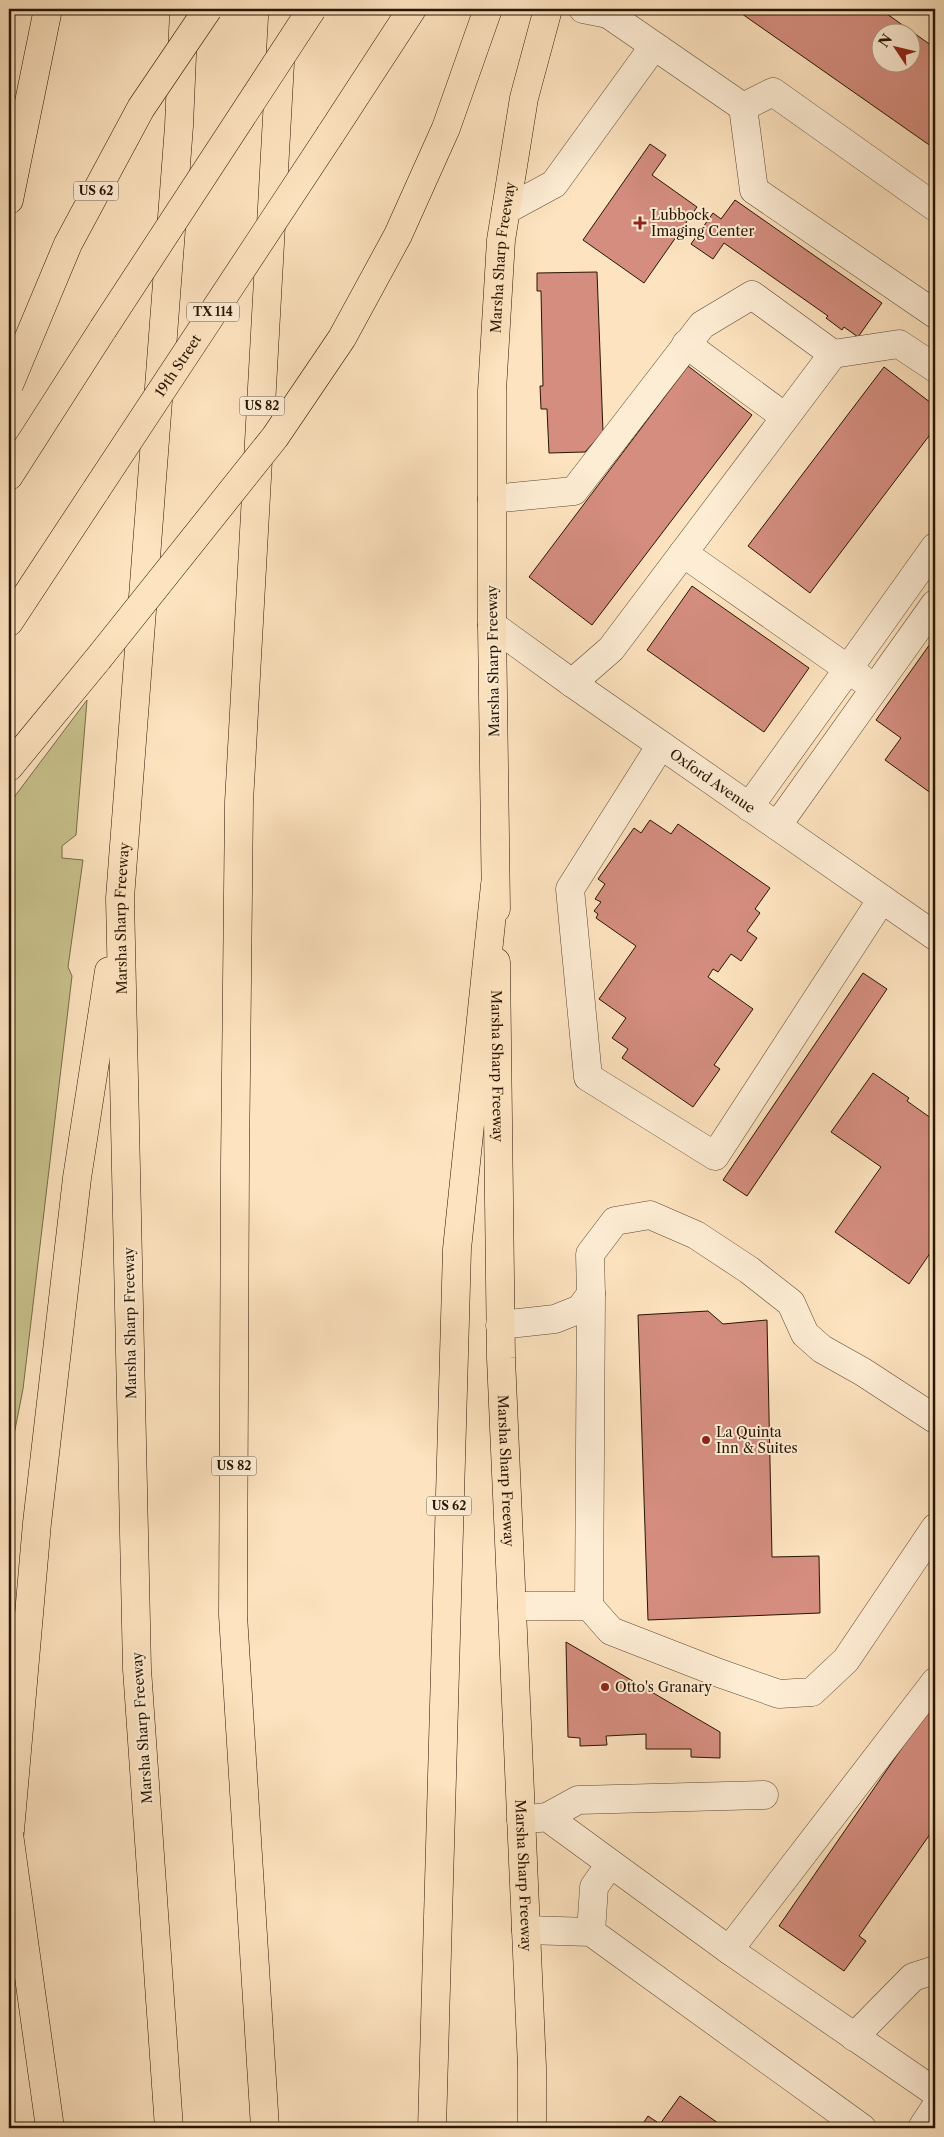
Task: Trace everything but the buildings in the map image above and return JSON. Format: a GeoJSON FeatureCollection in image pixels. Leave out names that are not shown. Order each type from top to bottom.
{"type":"FeatureCollection","features":[{"type":"Feature","properties":{"kind":"main road"},"geometry":{"type":"LineString","coordinates":[[9,200],[48,9]]}},
{"type":"Feature","properties":{"kind":"main road","name":"Marsha Sharp Freeway"},"geometry":{"type":"LineString","coordinates":[[169,2128],[137,1669],[120,898],[179,126],[184,9]]}},
{"type":"Feature","properties":{"kind":"main road","name":"US 62"},"geometry":{"type":"LineString","coordinates":[[9,386],[68,244],[141,108],[208,9]]}},
{"type":"Feature","properties":{"kind":"main road","name":"US 82"},"geometry":{"type":"LineString","coordinates":[[265,2128],[233,1615],[235,1164],[239,802],[283,9]]}},
{"type":"Feature","properties":{"kind":"main road"},"geometry":{"type":"LineString","coordinates":[[278,117],[296,9]]}},
{"type":"Feature","properties":{"kind":"main road"},"geometry":{"type":"LineString","coordinates":[[9,476],[312,9]]}},
{"type":"Feature","properties":{"kind":"main road","name":"19th Street"},"geometry":{"type":"LineString","coordinates":[[9,622],[412,9]]}},
{"type":"Feature","properties":{"kind":"main road"},"geometry":{"type":"LineString","coordinates":[[9,767],[98,659],[274,437],[342,338],[398,235],[446,128],[488,9]]}},
{"type":"Feature","properties":{"kind":"main road","name":"Marsha Sharp Freeway"},"geometry":{"type":"LineString","coordinates":[[532,2128],[532,2068],[526,1930],[534,1819],[512,1606],[500,1324],[492,624],[492,392],[501,240],[524,98],[548,9]]}},
{"type":"Feature","properties":{"kind":"main road","name":"US 62"},"geometry":{"type":"LineString","coordinates":[[432,2128],[456,1249],[495,885]]}},
{"type":"Feature","properties":{"kind":"main road"},"geometry":{"type":"LineString","coordinates":[[9,1842],[37,1523],[77,1178],[120,898]]}},
{"type":"Feature","properties":{"kind":"main road"},"geometry":{"type":"LineString","coordinates":[[9,1834],[50,2128]]}},
{"type":"Feature","properties":{"kind":"street"},"geometry":{"type":"LineString","coordinates":[[601,10],[743,107],[754,190],[935,314]]}},
{"type":"Feature","properties":{"kind":"street"},"geometry":{"type":"LineString","coordinates":[[506,210],[554,184],[654,46]]}},
{"type":"Feature","properties":{"kind":"street"},"geometry":{"type":"LineString","coordinates":[[743,107],[773,92],[935,207]]}},
{"type":"Feature","properties":{"kind":"street"},"geometry":{"type":"LineString","coordinates":[[492,499],[574,491],[702,325],[752,295],[833,354]]}},
{"type":"Feature","properties":{"kind":"street"},"geometry":{"type":"LineString","coordinates":[[686,344],[785,417]]}},
{"type":"Feature","properties":{"kind":"street"},"geometry":{"type":"LineString","coordinates":[[572,683],[611,649],[833,354],[899,344],[935,368]]}},
{"type":"Feature","properties":{"kind":"street"},"geometry":{"type":"LineString","coordinates":[[749,807],[935,547]]}},
{"type":"Feature","properties":{"kind":"street"},"geometry":{"type":"LineString","coordinates":[[683,553],[875,689]]}},
{"type":"Feature","properties":{"kind":"street"},"geometry":{"type":"LineString","coordinates":[[777,826],[935,604]]}},
{"type":"Feature","properties":{"kind":"street","name":"Oxford Avenue"},"geometry":{"type":"LineString","coordinates":[[492,624],[572,683],[935,936]]}},
{"type":"Feature","properties":{"kind":"street"},"geometry":{"type":"LineString","coordinates":[[661,745],[570,890],[588,1077],[715,1156],[882,899]]}},
{"type":"Feature","properties":{"kind":"street"},"geometry":{"type":"LineString","coordinates":[[935,1419],[863,1372],[822,1349],[805,1334],[791,1303],[749,1270],[696,1235],[650,1215],[615,1221],[590,1254],[589,1606],[611,1631],[779,1694],[812,1692],[846,1660],[935,1528]]}},
{"type":"Feature","properties":{"kind":"street"},"geometry":{"type":"LineString","coordinates":[[500,1324],[555,1319],[580,1309],[591,1294]]}},
{"type":"Feature","properties":{"kind":"street"},"geometry":{"type":"LineString","coordinates":[[512,1606],[589,1606]]}},
{"type":"Feature","properties":{"kind":"street"},"geometry":{"type":"LineString","coordinates":[[728,1950],[935,1682]]}},
{"type":"Feature","properties":{"kind":"street"},"geometry":{"type":"LineString","coordinates":[[534,1819],[578,1800],[764,1795]]}},
{"type":"Feature","properties":{"kind":"street"},"geometry":{"type":"LineString","coordinates":[[534,1819],[610,1864],[728,1950],[935,2092]]}},
{"type":"Feature","properties":{"kind":"street"},"geometry":{"type":"LineString","coordinates":[[591,1932],[594,1887],[610,1864]]}},
{"type":"Feature","properties":{"kind":"street"},"geometry":{"type":"LineString","coordinates":[[526,1930],[591,1932],[862,2128]]}},
{"type":"Feature","properties":{"kind":"street"},"geometry":{"type":"LineString","coordinates":[[854,2037],[914,1977],[935,1970]]}},
{"type":"Feature","properties":{"kind":"street"},"geometry":{"type":"LineString","coordinates":[[922,2128],[935,2108]]}},
{"type":"Feature","properties":{"kind":"shaded area"},"geometry":{"type":"Polygon","coordinates":[[[87,700],[76,835],[62,846],[62,858],[83,860],[68,967],[72,976],[23,1389],[9,1460],[9,804],[87,700]]]}},
{"type":"Feature","properties":{"kind":"place","name":"Lubbock Imaging Center"},"geometry":{"type":"Point","coordinates":[640,223]}},
{"type":"Feature","properties":{"kind":"place","name":"La Quinta Inn & Suites"},"geometry":{"type":"Point","coordinates":[706,1440]}},
{"type":"Feature","properties":{"kind":"place","name":"Otto's Granary"},"geometry":{"type":"Point","coordinates":[605,1687]}}]}
